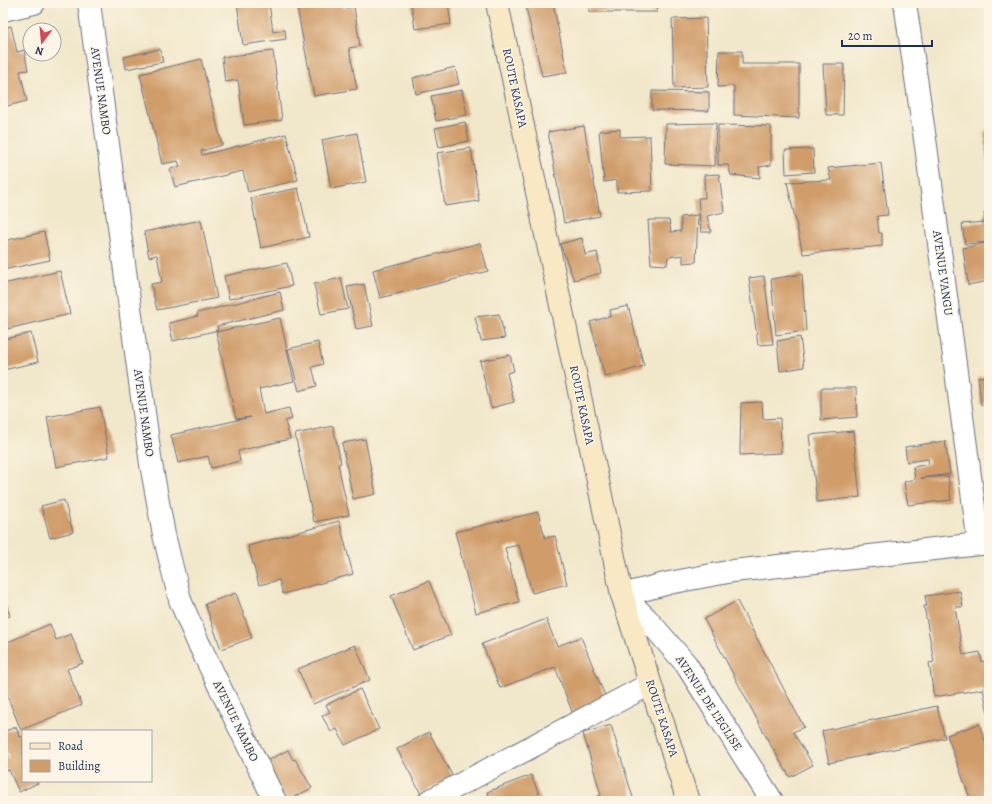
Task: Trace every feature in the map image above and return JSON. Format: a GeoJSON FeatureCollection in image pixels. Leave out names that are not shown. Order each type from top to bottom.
{"type":"FeatureCollection","features":[{"type":"Feature","properties":{"kind":"main road","name":"ROUTE KASAPA"},"geometry":{"type":"LineString","coordinates":[[497,3],[622,595],[688,801]]}},
{"type":"Feature","properties":{"kind":"street"},"geometry":{"type":"LineString","coordinates":[[3,10],[34,3]]}},
{"type":"Feature","properties":{"kind":"street","name":"AVENUE NAMBO"},"geometry":{"type":"LineString","coordinates":[[89,3],[151,464],[164,535],[180,600],[197,640],[275,801]]}},
{"type":"Feature","properties":{"kind":"street","name":"AVENUE VANGU"},"geometry":{"type":"LineString","coordinates":[[905,3],[984,544]]}},
{"type":"Feature","properties":{"kind":"street"},"geometry":{"type":"LineString","coordinates":[[622,595],[669,583],[733,571],[984,544]]}},
{"type":"Feature","properties":{"kind":"street","name":"AVENUE DE L'EGLISE"},"geometry":{"type":"LineString","coordinates":[[622,595],[646,618],[686,664],[772,801]]}},
{"type":"Feature","properties":{"kind":"street"},"geometry":{"type":"LineString","coordinates":[[429,801],[650,684]]}},
{"type":"Feature","properties":{"kind":"building"},"geometry":{"type":"Polygon","coordinates":[[[237,3],[269,3],[273,32],[285,30],[286,39],[243,45],[237,3]]]}},
{"type":"Feature","properties":{"kind":"building"},"geometry":{"type":"Polygon","coordinates":[[[296,3],[342,3],[343,8],[354,7],[360,46],[349,48],[357,89],[314,96],[296,3]]]}},
{"type":"Feature","properties":{"kind":"building"},"geometry":{"type":"Polygon","coordinates":[[[411,3],[448,3],[451,24],[415,29],[411,3]]]}},
{"type":"Feature","properties":{"kind":"building"},"geometry":{"type":"Polygon","coordinates":[[[525,3],[553,3],[567,72],[542,76],[525,3]]]}},
{"type":"Feature","properties":{"kind":"building"},"geometry":{"type":"Polygon","coordinates":[[[589,3],[658,3],[657,12],[589,12],[589,3]]]}},
{"type":"Feature","properties":{"kind":"building"},"geometry":{"type":"Polygon","coordinates":[[[706,18],[708,87],[674,88],[672,19],[706,18]]]}},
{"type":"Feature","properties":{"kind":"building"},"geometry":{"type":"Polygon","coordinates":[[[11,26],[17,52],[22,51],[22,62],[26,62],[28,70],[20,71],[27,101],[3,107],[3,28],[11,26]]]}},
{"type":"Feature","properties":{"kind":"building"},"geometry":{"type":"Polygon","coordinates":[[[160,49],[163,62],[126,69],[124,57],[160,49]]]}},
{"type":"Feature","properties":{"kind":"building"},"geometry":{"type":"Polygon","coordinates":[[[273,51],[282,120],[244,125],[238,80],[225,82],[222,57],[273,51]]]}},
{"type":"Feature","properties":{"kind":"building"},"geometry":{"type":"Polygon","coordinates":[[[719,51],[742,51],[742,64],[799,64],[799,118],[734,115],[734,86],[718,87],[719,51]]]}},
{"type":"Feature","properties":{"kind":"building"},"geometry":{"type":"Polygon","coordinates":[[[201,59],[222,145],[201,151],[202,155],[286,134],[298,180],[248,192],[243,171],[175,187],[170,169],[180,166],[178,161],[162,164],[140,74],[201,59]]]}},
{"type":"Feature","properties":{"kind":"building"},"geometry":{"type":"Polygon","coordinates":[[[823,64],[844,64],[843,115],[826,115],[823,64]]]}},
{"type":"Feature","properties":{"kind":"building"},"geometry":{"type":"Polygon","coordinates":[[[455,67],[459,84],[416,94],[413,78],[455,67]]]}},
{"type":"Feature","properties":{"kind":"building"},"geometry":{"type":"Polygon","coordinates":[[[462,90],[467,115],[436,121],[431,96],[462,90]]]}},
{"type":"Feature","properties":{"kind":"building"},"geometry":{"type":"Polygon","coordinates":[[[652,91],[709,92],[709,111],[652,110],[652,91]]]}},
{"type":"Feature","properties":{"kind":"building"},"geometry":{"type":"Polygon","coordinates":[[[465,122],[469,141],[439,147],[435,128],[465,122]]]}},
{"type":"Feature","properties":{"kind":"building"},"geometry":{"type":"Polygon","coordinates":[[[716,123],[715,166],[665,164],[666,124],[716,123]]]}},
{"type":"Feature","properties":{"kind":"building"},"geometry":{"type":"Polygon","coordinates":[[[718,125],[771,126],[771,165],[759,167],[760,178],[731,175],[728,165],[718,165],[718,125]]]}},
{"type":"Feature","properties":{"kind":"building"},"geometry":{"type":"Polygon","coordinates":[[[584,126],[600,216],[564,223],[548,132],[584,126]]]}},
{"type":"Feature","properties":{"kind":"building"},"geometry":{"type":"Polygon","coordinates":[[[620,129],[620,137],[650,136],[652,191],[617,192],[617,180],[604,182],[599,131],[620,129]]]}},
{"type":"Feature","properties":{"kind":"building"},"geometry":{"type":"Polygon","coordinates":[[[984,131],[989,131],[988,171],[984,131]]]}},
{"type":"Feature","properties":{"kind":"building"},"geometry":{"type":"Polygon","coordinates":[[[357,133],[366,182],[331,189],[322,140],[357,133]]]}},
{"type":"Feature","properties":{"kind":"building"},"geometry":{"type":"Polygon","coordinates":[[[471,148],[479,201],[445,206],[437,153],[471,148]]]}},
{"type":"Feature","properties":{"kind":"building"},"geometry":{"type":"Polygon","coordinates":[[[813,149],[814,172],[786,174],[785,150],[813,149]]]}},
{"type":"Feature","properties":{"kind":"building"},"geometry":{"type":"Polygon","coordinates":[[[881,163],[888,215],[877,216],[879,233],[882,233],[882,246],[803,254],[787,182],[831,180],[828,168],[881,163]]]}},
{"type":"Feature","properties":{"kind":"building"},"geometry":{"type":"Polygon","coordinates":[[[719,174],[724,212],[707,216],[711,232],[701,232],[698,198],[705,198],[704,175],[719,174]]]}},
{"type":"Feature","properties":{"kind":"building"},"geometry":{"type":"Polygon","coordinates":[[[298,188],[309,237],[261,248],[251,198],[298,188]]]}},
{"type":"Feature","properties":{"kind":"building"},"geometry":{"type":"Polygon","coordinates":[[[984,213],[989,213],[989,242],[965,244],[962,224],[985,222],[984,213]]]}},
{"type":"Feature","properties":{"kind":"building"},"geometry":{"type":"Polygon","coordinates":[[[698,215],[696,262],[683,263],[683,255],[668,257],[667,265],[651,264],[648,220],[669,220],[671,232],[681,231],[681,217],[698,215]]]}},
{"type":"Feature","properties":{"kind":"building"},"geometry":{"type":"Polygon","coordinates":[[[201,220],[217,298],[157,310],[151,284],[162,282],[157,255],[149,257],[144,232],[201,220]]]}},
{"type":"Feature","properties":{"kind":"building"},"geometry":{"type":"Polygon","coordinates":[[[44,232],[50,260],[3,270],[3,241],[44,232]]]}},
{"type":"Feature","properties":{"kind":"building"},"geometry":{"type":"Polygon","coordinates":[[[582,238],[585,255],[597,252],[601,273],[574,280],[560,244],[582,238]]]}},
{"type":"Feature","properties":{"kind":"building"},"geometry":{"type":"Polygon","coordinates":[[[989,242],[989,281],[968,285],[963,248],[989,242]]]}},
{"type":"Feature","properties":{"kind":"building"},"geometry":{"type":"Polygon","coordinates":[[[480,243],[488,271],[380,298],[373,270],[480,243]]]}},
{"type":"Feature","properties":{"kind":"building"},"geometry":{"type":"Polygon","coordinates":[[[287,263],[292,286],[229,299],[224,276],[287,263]]]}},
{"type":"Feature","properties":{"kind":"building"},"geometry":{"type":"Polygon","coordinates":[[[60,271],[70,314],[3,330],[3,284],[60,271]]]}},
{"type":"Feature","properties":{"kind":"building"},"geometry":{"type":"Polygon","coordinates":[[[802,274],[806,331],[776,335],[771,279],[802,274]]]}},
{"type":"Feature","properties":{"kind":"building"},"geometry":{"type":"Polygon","coordinates":[[[764,276],[773,344],[758,345],[749,278],[764,276]]]}},
{"type":"Feature","properties":{"kind":"building"},"geometry":{"type":"Polygon","coordinates":[[[341,278],[348,309],[321,314],[314,284],[341,278]]]}},
{"type":"Feature","properties":{"kind":"building"},"geometry":{"type":"Polygon","coordinates":[[[364,284],[373,326],[356,329],[347,287],[364,284]]]}},
{"type":"Feature","properties":{"kind":"building"},"geometry":{"type":"Polygon","coordinates":[[[280,292],[284,310],[217,326],[218,330],[173,341],[169,323],[198,316],[197,313],[280,292]]]}},
{"type":"Feature","properties":{"kind":"building"},"geometry":{"type":"Polygon","coordinates":[[[628,306],[644,366],[605,377],[590,322],[611,316],[610,310],[628,306]]]}},
{"type":"Feature","properties":{"kind":"building"},"geometry":{"type":"Polygon","coordinates":[[[499,314],[505,338],[481,341],[475,317],[499,314]]]}},
{"type":"Feature","properties":{"kind":"building"},"geometry":{"type":"Polygon","coordinates":[[[280,318],[294,381],[259,389],[264,414],[289,408],[292,419],[285,421],[290,439],[238,451],[240,461],[211,468],[208,456],[178,463],[171,435],[251,417],[236,419],[216,332],[280,318]]]}},
{"type":"Feature","properties":{"kind":"building"},"geometry":{"type":"Polygon","coordinates":[[[3,332],[5,339],[31,333],[38,362],[3,370],[3,332]]]}},
{"type":"Feature","properties":{"kind":"building"},"geometry":{"type":"Polygon","coordinates":[[[800,337],[804,367],[780,371],[777,341],[800,337]]]}},
{"type":"Feature","properties":{"kind":"building"},"geometry":{"type":"Polygon","coordinates":[[[318,342],[323,364],[312,367],[317,386],[299,391],[288,349],[318,342]]]}},
{"type":"Feature","properties":{"kind":"building"},"geometry":{"type":"Polygon","coordinates":[[[510,355],[514,371],[507,373],[514,402],[491,408],[480,361],[510,355]]]}},
{"type":"Feature","properties":{"kind":"building"},"geometry":{"type":"Polygon","coordinates":[[[989,376],[989,404],[981,405],[978,377],[989,376]]]}},
{"type":"Feature","properties":{"kind":"building"},"geometry":{"type":"Polygon","coordinates":[[[821,388],[856,388],[857,417],[821,420],[821,388]]]}},
{"type":"Feature","properties":{"kind":"building"},"geometry":{"type":"Polygon","coordinates":[[[762,402],[763,419],[780,418],[781,453],[740,455],[741,403],[762,402]]]}},
{"type":"Feature","properties":{"kind":"building"},"geometry":{"type":"Polygon","coordinates":[[[100,407],[109,457],[56,467],[47,417],[100,407]]]}},
{"type":"Feature","properties":{"kind":"building"},"geometry":{"type":"Polygon","coordinates":[[[333,426],[341,463],[338,464],[349,515],[314,522],[295,434],[333,426]]]}},
{"type":"Feature","properties":{"kind":"building"},"geometry":{"type":"Polygon","coordinates":[[[853,431],[860,497],[817,502],[809,435],[853,431]]]}},
{"type":"Feature","properties":{"kind":"building"},"geometry":{"type":"Polygon","coordinates":[[[365,439],[376,494],[353,499],[342,443],[365,439]]]}},
{"type":"Feature","properties":{"kind":"building"},"geometry":{"type":"Polygon","coordinates":[[[945,441],[950,474],[921,478],[948,476],[951,500],[908,505],[904,482],[915,479],[913,467],[929,464],[928,459],[907,462],[905,447],[945,441]]]}},
{"type":"Feature","properties":{"kind":"building"},"geometry":{"type":"Polygon","coordinates":[[[64,500],[73,532],[50,538],[41,506],[64,500]]]}},
{"type":"Feature","properties":{"kind":"building"},"geometry":{"type":"Polygon","coordinates":[[[538,512],[545,538],[555,536],[567,584],[532,593],[519,545],[505,548],[519,602],[476,613],[455,532],[538,512]]]}},
{"type":"Feature","properties":{"kind":"building"},"geometry":{"type":"Polygon","coordinates":[[[339,521],[353,574],[283,594],[279,580],[259,585],[248,546],[339,521]]]}},
{"type":"Feature","properties":{"kind":"building"},"geometry":{"type":"Polygon","coordinates":[[[429,581],[451,635],[413,650],[391,596],[429,581]]]}},
{"type":"Feature","properties":{"kind":"building"},"geometry":{"type":"Polygon","coordinates":[[[960,591],[963,607],[955,607],[963,655],[980,652],[982,662],[989,661],[989,718],[983,689],[934,697],[929,663],[934,662],[924,606],[927,606],[925,596],[960,591]]]}},
{"type":"Feature","properties":{"kind":"building"},"geometry":{"type":"Polygon","coordinates":[[[236,593],[252,638],[221,649],[205,604],[236,593]]]}},
{"type":"Feature","properties":{"kind":"building"},"geometry":{"type":"Polygon","coordinates":[[[3,597],[10,616],[3,618],[3,597]]]}},
{"type":"Feature","properties":{"kind":"building"},"geometry":{"type":"Polygon","coordinates":[[[737,601],[804,727],[793,732],[813,765],[790,777],[770,744],[704,619],[737,601]]]}},
{"type":"Feature","properties":{"kind":"building"},"geometry":{"type":"Polygon","coordinates":[[[546,619],[557,646],[581,637],[607,701],[573,714],[555,667],[500,688],[482,644],[546,619]]]}},
{"type":"Feature","properties":{"kind":"building"},"geometry":{"type":"Polygon","coordinates":[[[50,624],[56,640],[71,634],[83,663],[67,669],[82,705],[21,730],[3,686],[3,644],[50,624]]]}},
{"type":"Feature","properties":{"kind":"building"},"geometry":{"type":"Polygon","coordinates":[[[355,645],[370,680],[313,704],[298,669],[355,645]]]}},
{"type":"Feature","properties":{"kind":"building"},"geometry":{"type":"Polygon","coordinates":[[[360,689],[379,729],[345,745],[337,729],[331,732],[322,716],[330,712],[326,705],[360,689]]]}},
{"type":"Feature","properties":{"kind":"building"},"geometry":{"type":"Polygon","coordinates":[[[937,706],[945,738],[829,763],[822,731],[937,706]]]}},
{"type":"Feature","properties":{"kind":"building"},"geometry":{"type":"Polygon","coordinates":[[[979,724],[989,752],[989,801],[971,801],[947,735],[979,724]]]}},
{"type":"Feature","properties":{"kind":"building"},"geometry":{"type":"Polygon","coordinates":[[[611,725],[634,801],[583,801],[601,795],[583,733],[611,725]]]}},
{"type":"Feature","properties":{"kind":"building"},"geometry":{"type":"Polygon","coordinates":[[[16,727],[20,737],[22,736],[22,782],[38,783],[19,792],[9,770],[3,772],[3,760],[9,757],[3,744],[3,732],[16,727]]]}},
{"type":"Feature","properties":{"kind":"building"},"geometry":{"type":"Polygon","coordinates":[[[429,732],[453,777],[421,794],[397,749],[429,732]]]}},
{"type":"Feature","properties":{"kind":"building"},"geometry":{"type":"Polygon","coordinates":[[[288,750],[312,788],[286,801],[265,762],[288,750]]]}},
{"type":"Feature","properties":{"kind":"building"},"geometry":{"type":"Polygon","coordinates":[[[531,775],[542,801],[491,801],[487,792],[531,775]]]}}]}
